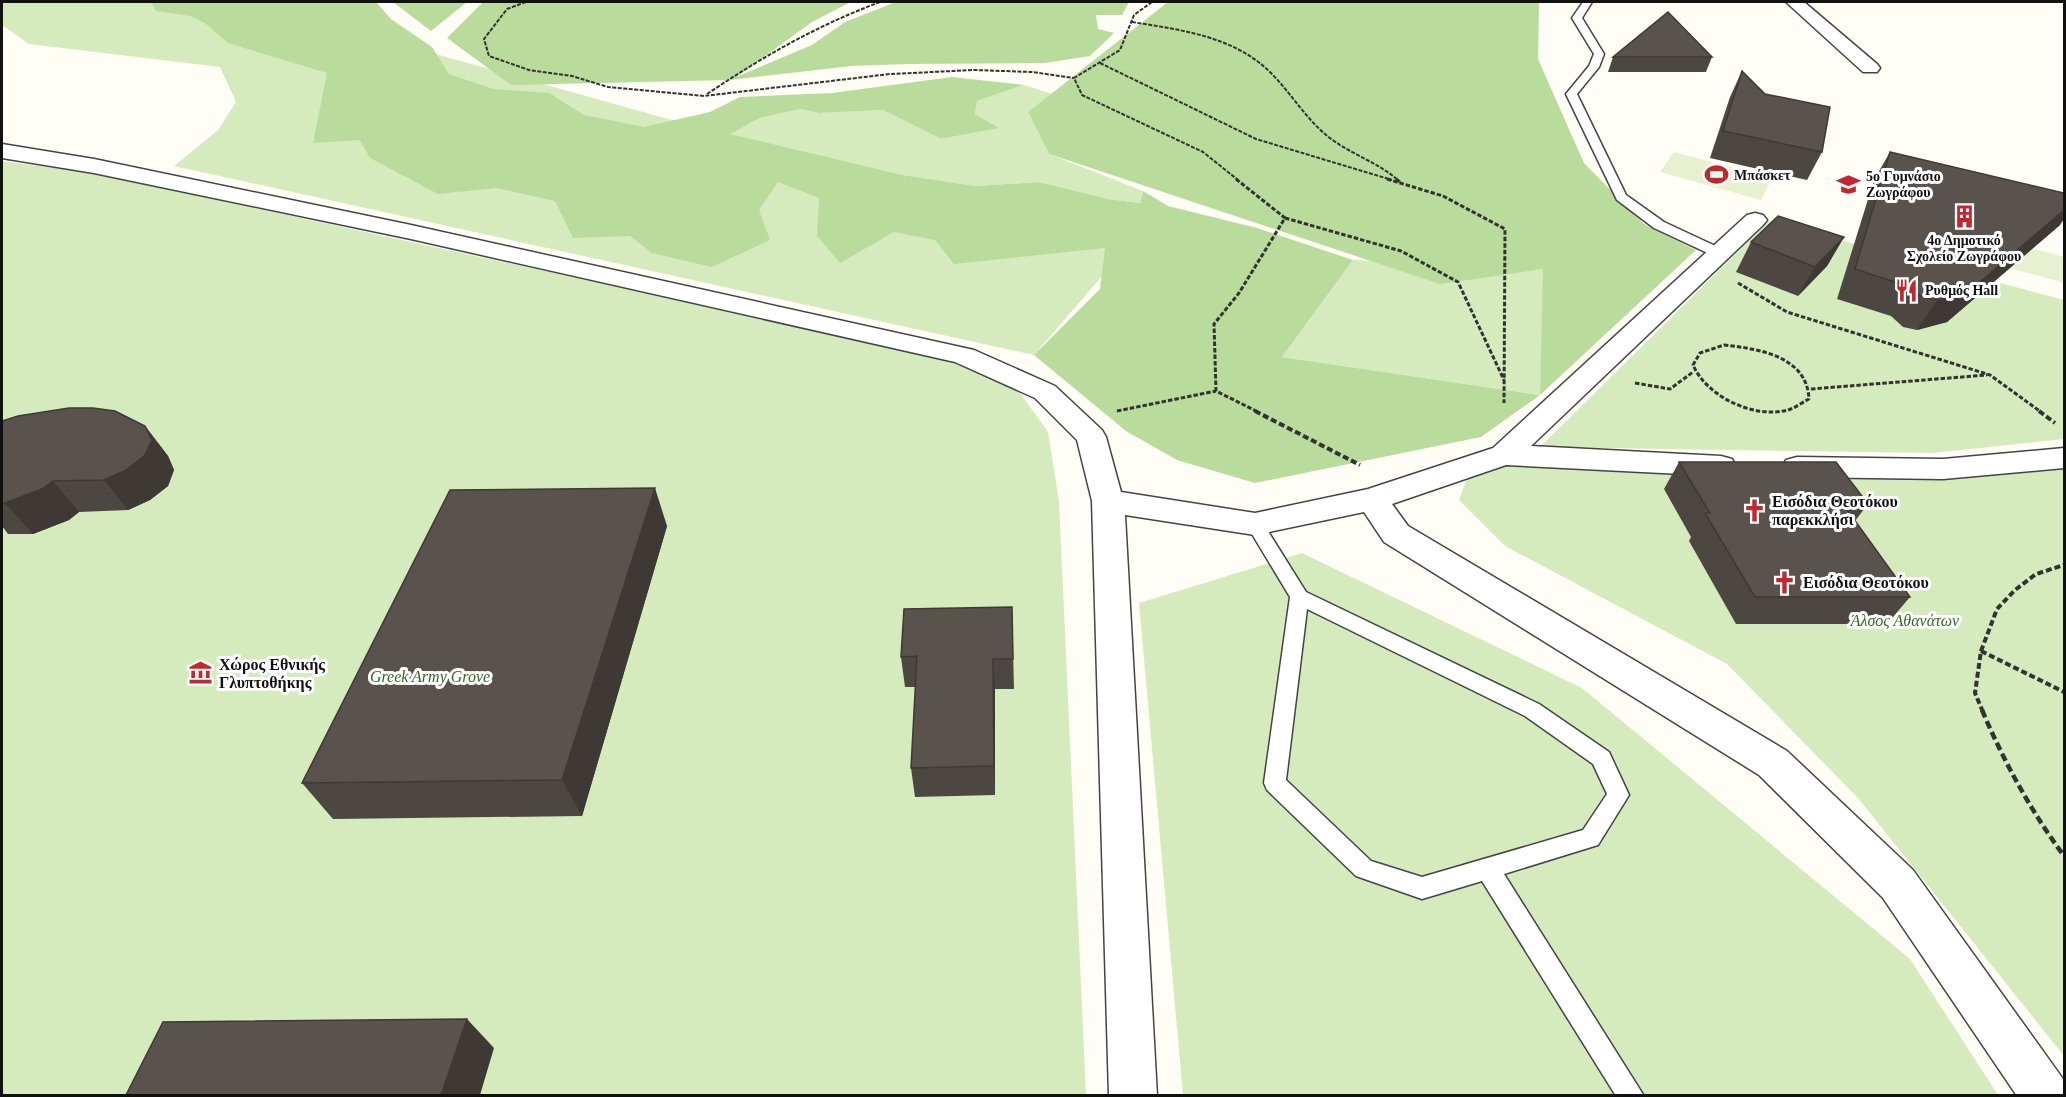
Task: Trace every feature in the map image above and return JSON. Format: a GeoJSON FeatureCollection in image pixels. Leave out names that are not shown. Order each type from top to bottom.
{"type":"FeatureCollection","features":[{"type":"Feature","properties":{"kind":"street"},"geometry":{"type":"LineString","coordinates":[[1794,2],[1870,69]]}},
{"type":"Feature","properties":{"kind":"street"},"geometry":{"type":"LineString","coordinates":[[2,151],[94,166],[411,232],[964,356],[1045,392],[1091,437],[1108,501],[1133,1095]]}},
{"type":"Feature","properties":{"kind":"street"},"geometry":{"type":"LineString","coordinates":[[1504,455],[1755,220]]}},
{"type":"Feature","properties":{"kind":"street"},"geometry":{"type":"LineString","coordinates":[[1108,501],[1255,524],[1388,493],[1504,455],[1704,466],[1943,469],[2064,458]]}},
{"type":"Feature","properties":{"kind":"street"},"geometry":{"type":"LineString","coordinates":[[1388,493],[1396,534],[1773,764],[1898,884],[2046,1095]]}},
{"type":"Feature","properties":{"kind":"lane"},"geometry":{"type":"LineString","coordinates":[[1587,2],[1577,18],[1599,54],[1594,67],[1571,93],[1621,197],[1659,225],[1713,259]]}},
{"type":"Feature","properties":{"kind":"lane"},"geometry":{"type":"LineString","coordinates":[[1255,524],[1299,597],[1532,710],[1601,758],[1618,795],[1590,838],[1422,888],[1364,869],[1275,783],[1299,597]]}},
{"type":"Feature","properties":{"kind":"lane"},"geometry":{"type":"LineString","coordinates":[[1488,869],[1631,1095]]}},
{"type":"Feature","properties":{"kind":"path"},"geometry":{"type":"LineString","coordinates":[[526,2],[507,9],[484,39],[489,56],[529,70],[572,76],[608,87],[704,96],[802,83],[943,72],[1032,72],[1074,78],[1120,50],[1134,15],[1152,2]]}},
{"type":"Feature","properties":{"kind":"path"},"geometry":{"type":"LineString","coordinates":[[704,96],[759,59],[830,21],[880,2]]}},
{"type":"Feature","properties":{"kind":"path"},"geometry":{"type":"LineString","coordinates":[[1132,22],[1184,30],[1233,44],[1254,58],[1271,74],[1293,102],[1327,136],[1359,158],[1390,172],[1401,183]]}},
{"type":"Feature","properties":{"kind":"path"},"geometry":{"type":"LineString","coordinates":[[1074,78],[1082,94],[1203,152],[1285,219],[1333,230],[1401,251],[1458,282],[1504,381],[1505,229],[1443,196],[1256,139],[1099,63]]}},
{"type":"Feature","properties":{"kind":"path"},"geometry":{"type":"LineString","coordinates":[[1216,391],[1214,324],[1239,293],[1285,219]]}},
{"type":"Feature","properties":{"kind":"path"},"geometry":{"type":"LineString","coordinates":[[1713,259],[1787,312],[1990,375],[2055,423]]}},
{"type":"Feature","properties":{"kind":"path"},"geometry":{"type":"LineString","coordinates":[[1742,346],[1762,350],[1788,363],[1807,379],[1811,389],[1809,399],[1801,406],[1788,411],[1771,411],[1731,402],[1702,383],[1693,372],[1692,362],[1697,353],[1708,347],[1742,346]]}},
{"type":"Feature","properties":{"kind":"path"},"geometry":{"type":"LineString","coordinates":[[1598,367],[1629,382],[1671,389],[1693,372]]}},
{"type":"Feature","properties":{"kind":"path"},"geometry":{"type":"LineString","coordinates":[[1811,389],[1990,375]]}},
{"type":"Feature","properties":{"kind":"path"},"geometry":{"type":"LineString","coordinates":[[1076,422],[1102,414],[1216,391],[1388,493]]}},
{"type":"Feature","properties":{"kind":"path"},"geometry":{"type":"LineString","coordinates":[[2064,565],[2036,574],[2015,590],[1997,609],[1981,651],[1975,693],[1985,721],[2042,826],[2064,856]]}},
{"type":"Feature","properties":{"kind":"path"},"geometry":{"type":"LineString","coordinates":[[1981,651],[2064,692]]}},
{"type":"Feature","properties":{"kind":"green space"},"geometry":{"type":"Polygon","coordinates":[[[2,2],[249,2],[1127,247],[1034,355],[174,166],[218,130],[236,102],[220,67],[29,44],[2,25],[2,2]]]}},
{"type":"Feature","properties":{"kind":"green space"},"geometry":{"type":"Polygon","coordinates":[[[151,2],[376,2],[391,19],[432,47],[449,74],[493,89],[549,93],[584,115],[644,127],[710,112],[740,97],[832,93],[952,77],[1024,85],[977,101],[975,114],[999,128],[941,139],[883,110],[819,113],[800,109],[760,118],[730,134],[903,175],[975,186],[1039,182],[1108,199],[1140,203],[1143,191],[1168,206],[1257,228],[1353,260],[1282,357],[1540,395],[1481,437],[1255,483],[1177,460],[1126,431],[1034,355],[1100,289],[1105,248],[954,264],[935,240],[894,232],[840,263],[817,236],[819,198],[778,182],[759,210],[770,240],[712,267],[652,253],[630,236],[573,238],[555,201],[497,188],[438,194],[370,158],[360,140],[313,143],[327,73],[228,43],[205,23],[190,16],[156,11],[151,2]]]}},
{"type":"Feature","properties":{"kind":"green space"},"geometry":{"type":"Polygon","coordinates":[[[393,2],[467,2],[431,31],[393,2]]]}},
{"type":"Feature","properties":{"kind":"green space"},"geometry":{"type":"Polygon","coordinates":[[[483,2],[851,2],[812,22],[736,77],[812,45],[845,22],[896,2],[1129,2],[1122,15],[1096,15],[1098,29],[1114,33],[1090,56],[1045,63],[851,66],[730,80],[511,85],[447,38],[483,2]]]}},
{"type":"Feature","properties":{"kind":"green space"},"geometry":{"type":"Polygon","coordinates":[[[1168,2],[1539,2],[1538,59],[1584,163],[1644,224],[1696,250],[1540,395],[1543,269],[1440,284],[1049,154],[1028,112],[1168,2]]]}},
{"type":"Feature","properties":{"kind":"green space"},"geometry":{"type":"Polygon","coordinates":[[[1024,85],[1052,94],[1028,112],[1049,154],[1143,191],[1140,203],[1108,199],[1039,182],[975,186],[903,175],[729,134],[760,118],[800,109],[819,113],[883,110],[941,139],[998,128],[975,114],[977,101],[1024,85]]]}},
{"type":"Feature","properties":{"kind":"green space","name":"Μπάσκετ"},"geometry":{"type":"Polygon","coordinates":[[[1674,152],[1772,178],[1761,200],[1660,172],[1674,152]]]}},
{"type":"Feature","properties":{"kind":"green space","name":"Greek Army Grove"},"geometry":{"type":"Polygon","coordinates":[[[2,161],[99,174],[825,332],[956,363],[1018,390],[1048,432],[1059,501],[1086,1095],[2,1096],[2,161]]]}},
{"type":"Feature","properties":{"kind":"green space"},"geometry":{"type":"Polygon","coordinates":[[[1769,221],[2064,300],[2064,439],[1933,453],[1540,447],[1769,221]]]}},
{"type":"Feature","properties":{"kind":"green space"},"geometry":{"type":"Polygon","coordinates":[[[1998,239],[2064,257],[2064,283],[1992,263],[1998,239]]]}},
{"type":"Feature","properties":{"kind":"green space"},"geometry":{"type":"Polygon","coordinates":[[[1353,260],[1544,269],[1540,395],[1282,357],[1353,260]]]}},
{"type":"Feature","properties":{"kind":"green space","name":"Άλσος Αθανάτων"},"geometry":{"type":"Polygon","coordinates":[[[2064,459],[2064,1056],[1858,798],[1727,664],[1505,546],[1459,500],[1472,466],[2064,459]]]}},
{"type":"Feature","properties":{"kind":"green space"},"geometry":{"type":"Polygon","coordinates":[[[1302,553],[1582,688],[1910,959],[1998,1095],[1183,1095],[1139,603],[1302,553]]]}},
{"type":"Feature","properties":{"kind":"building"},"geometry":{"type":"Polygon","coordinates":[[[1668,12],[1712,57],[1613,57],[1668,12]]]}},
{"type":"Feature","properties":{"kind":"building"},"geometry":{"type":"Polygon","coordinates":[[[1742,71],[1765,94],[1830,107],[1822,152],[1723,131],[1742,71]]]}},
{"type":"Feature","properties":{"kind":"building"},"geometry":{"type":"Polygon","coordinates":[[[1890,152],[2064,193],[2064,210],[1967,293],[1937,300],[1922,297],[1910,287],[1855,269],[1890,152]]]}},
{"type":"Feature","properties":{"kind":"building"},"geometry":{"type":"Polygon","coordinates":[[[1778,216],[1844,237],[1815,267],[1751,242],[1778,216]]]}},
{"type":"Feature","properties":{"kind":"building"},"geometry":{"type":"Polygon","coordinates":[[[69,408],[115,411],[145,426],[152,440],[145,455],[126,470],[104,480],[53,481],[42,489],[2,503],[2,421],[18,416],[69,408]]]}},
{"type":"Feature","properties":{"kind":"building"},"geometry":{"type":"Polygon","coordinates":[[[1679,462],[1836,462],[1868,504],[1843,504],[1910,597],[1755,597],[1705,513],[1710,513],[1679,462]]]}},
{"type":"Feature","properties":{"kind":"building"},"geometry":{"type":"Polygon","coordinates":[[[655,488],[562,780],[302,783],[450,490],[655,488]]]}},
{"type":"Feature","properties":{"kind":"building"},"geometry":{"type":"Polygon","coordinates":[[[1012,607],[1013,659],[993,659],[994,766],[911,768],[917,656],[901,657],[904,609],[1012,607]]]}},
{"type":"Feature","properties":{"kind":"building"},"geometry":{"type":"Polygon","coordinates":[[[467,1019],[441,1095],[126,1095],[163,1022],[467,1019]]]}},
{"type":"Feature","properties":{"kind":"place","name":"Μπάσκετ"},"geometry":{"type":"Point","coordinates":[1716,175]}},
{"type":"Feature","properties":{"kind":"place","name":"5ο Γυμνάσιο Ζωγράφου"},"geometry":{"type":"Point","coordinates":[1848,184]}},
{"type":"Feature","properties":{"kind":"place","name":"4ο Δημοτικό Σχολείο Ζωγράφου"},"geometry":{"type":"Point","coordinates":[1964,216]}},
{"type":"Feature","properties":{"kind":"place","name":"Ρυθμός Hall"},"geometry":{"type":"Point","coordinates":[1907,290]}},
{"type":"Feature","properties":{"kind":"place","name":"Εισόδια Θεοτόκου παρεκκλήσι"},"geometry":{"type":"Point","coordinates":[1754,510]}},
{"type":"Feature","properties":{"kind":"place","name":"Εισόδια Θεοτόκου"},"geometry":{"type":"Point","coordinates":[1785,582]}},
{"type":"Feature","properties":{"kind":"place","name":"Χώρος Εθνικής Γλυπτοθήκης"},"geometry":{"type":"Point","coordinates":[201,673]}}]}
